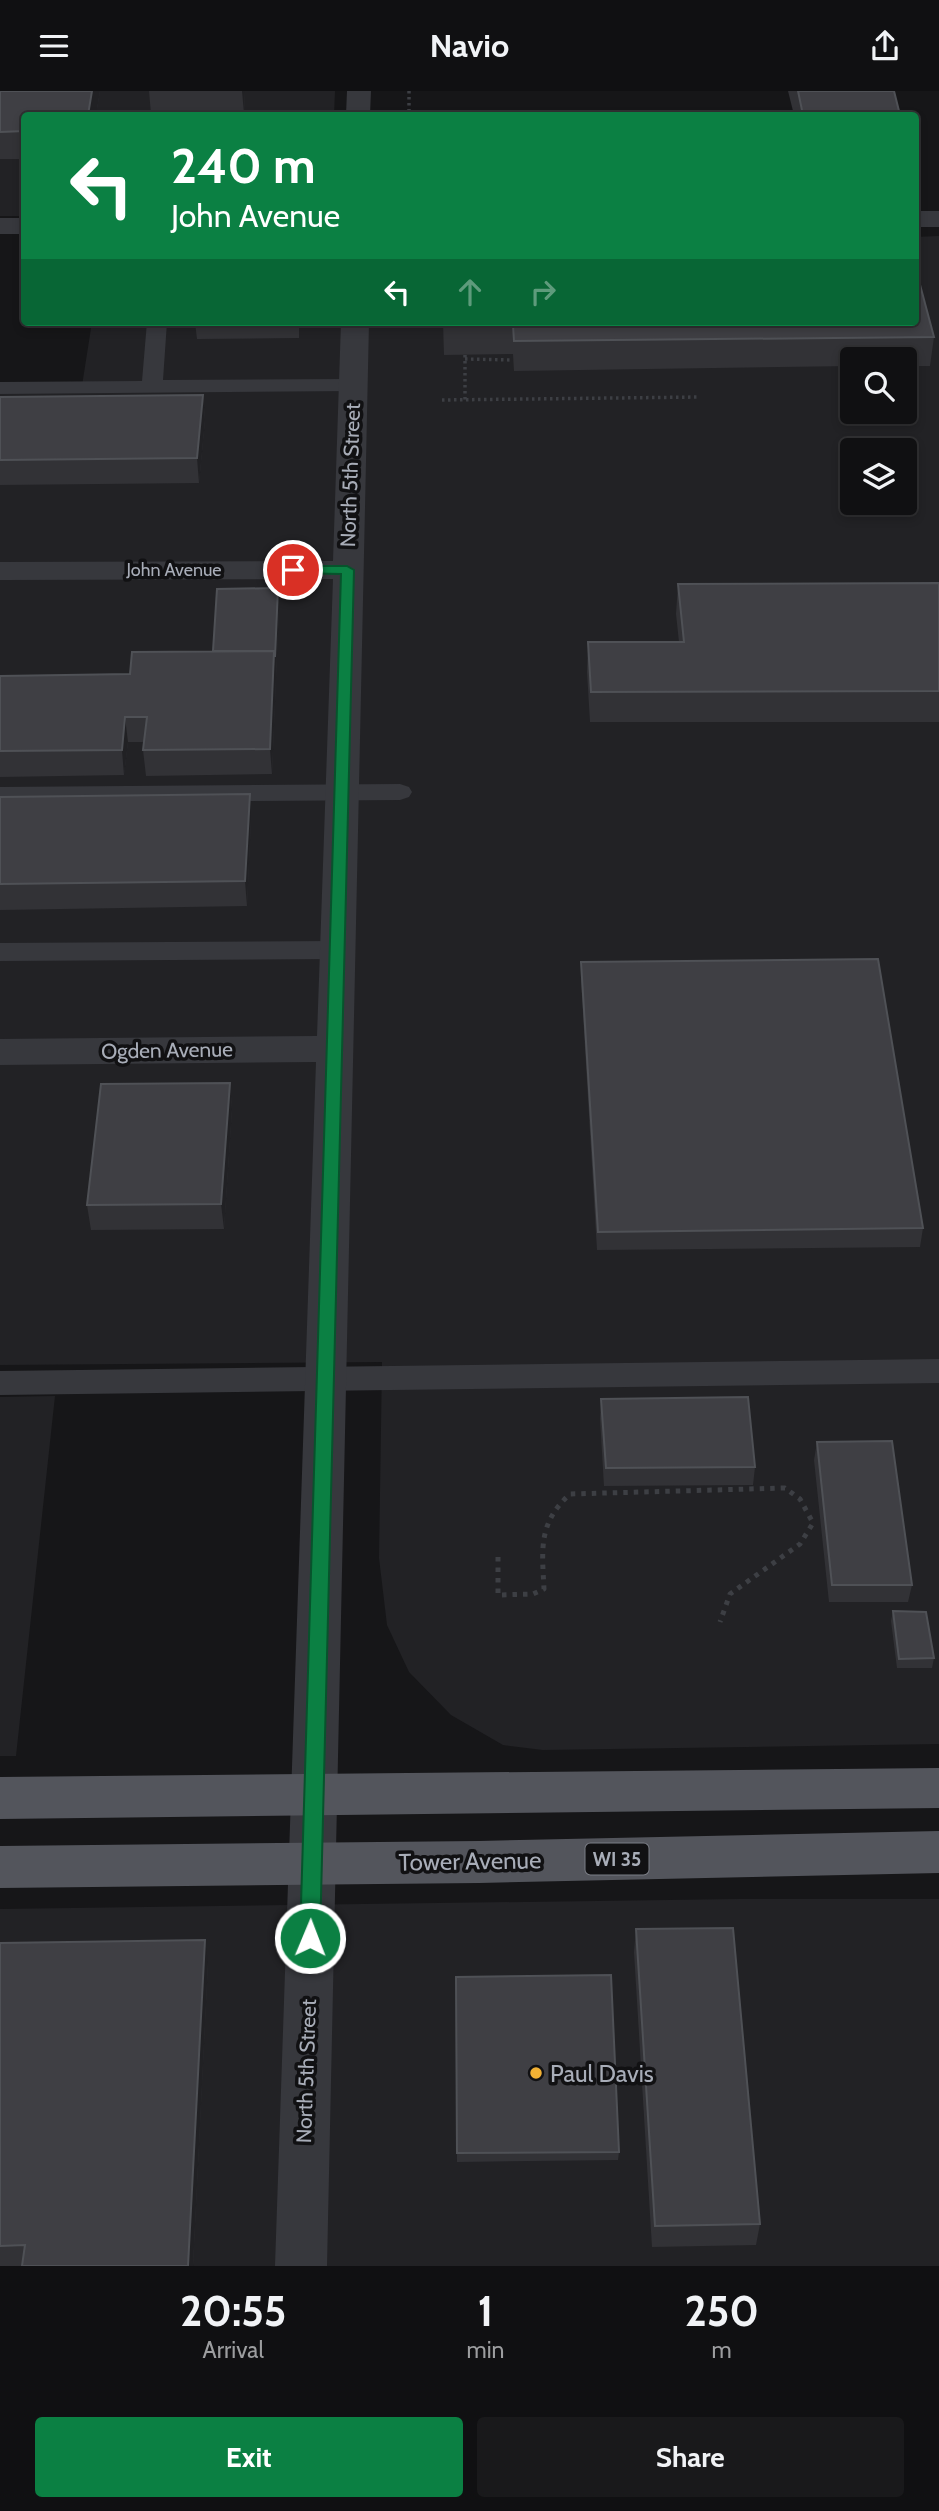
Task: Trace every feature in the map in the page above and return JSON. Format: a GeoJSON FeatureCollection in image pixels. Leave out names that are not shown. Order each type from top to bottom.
{"type":"FeatureCollection","features":[{"type":"Feature","properties":{"kind":"main road"},"geometry":{"type":"LineString","coordinates":[[0,1798],[939,1788]]}},
{"type":"Feature","properties":{"kind":"main road","name":"Tower Avenue"},"geometry":{"type":"LineString","coordinates":[[0,1867],[939,1852]]}},
{"type":"Feature","properties":{"kind":"street"},"geometry":{"type":"LineString","coordinates":[[358,112],[359,91]]}},
{"type":"Feature","properties":{"kind":"street"},"geometry":{"type":"LineString","coordinates":[[919,219],[939,219]]}},
{"type":"Feature","properties":{"kind":"street"},"geometry":{"type":"LineString","coordinates":[[0,226],[21,226]]}},
{"type":"Feature","properties":{"kind":"street","name":"North 5th Street"},"geometry":{"type":"LineString","coordinates":[[301,2266],[355,326]]}},
{"type":"Feature","properties":{"kind":"street","name":"John Avenue"},"geometry":{"type":"LineString","coordinates":[[0,571],[347,570]]}},
{"type":"Feature","properties":{"kind":"street","name":"Ogden Avenue"},"geometry":{"type":"LineString","coordinates":[[0,1052],[334,1049]]}},
{"type":"Feature","properties":{"kind":"lane"},"geometry":{"type":"LineString","coordinates":[[152,387],[157,326]]}},
{"type":"Feature","properties":{"kind":"lane"},"geometry":{"type":"LineString","coordinates":[[0,388],[353,386]]}},
{"type":"Feature","properties":{"kind":"lane"},"geometry":{"type":"LineString","coordinates":[[0,795],[400,792]]}},
{"type":"Feature","properties":{"kind":"lane"},"geometry":{"type":"LineString","coordinates":[[0,952],[337,950]]}},
{"type":"Feature","properties":{"kind":"lane"},"geometry":{"type":"LineString","coordinates":[[0,1383],[939,1371]]}},
{"type":"Feature","properties":{"kind":"path"},"geometry":{"type":"LineString","coordinates":[[409,91],[409,112]]}},
{"type":"Feature","properties":{"kind":"path"},"geometry":{"type":"LineString","coordinates":[[465,400],[465,357],[513,360]]}},
{"type":"Feature","properties":{"kind":"path"},"geometry":{"type":"LineString","coordinates":[[442,400],[700,397]]}},
{"type":"Feature","properties":{"kind":"path"},"geometry":{"type":"LineString","coordinates":[[498,1557],[498,1595],[533,1594],[544,1589],[541,1538],[553,1507],[570,1494],[785,1488],[800,1499],[813,1523],[800,1544],[730,1594],[720,1622]]}},
{"type":"Feature","properties":{"kind":"shaded area"},"geometry":{"type":"Polygon","coordinates":[[[0,91],[335,91],[334,112],[21,112],[21,216],[0,216],[0,91]]]}},
{"type":"Feature","properties":{"kind":"shaded area"},"geometry":{"type":"Polygon","coordinates":[[[939,236],[939,1744],[543,1750],[503,1745],[451,1715],[409,1672],[387,1625],[379,1558],[382,1362],[0,1365],[0,393],[81,392],[91,326],[919,326],[919,237],[939,236]]]}},
{"type":"Feature","properties":{"kind":"shaded area"},"geometry":{"type":"Polygon","coordinates":[[[55,1396],[16,1756],[0,1756],[0,1397],[55,1396]]]}},
{"type":"Feature","properties":{"kind":"shaded area"},"geometry":{"type":"Polygon","coordinates":[[[739,1899],[939,1899],[939,2266],[0,2266],[0,1909],[739,1899]]]}},
{"type":"Feature","properties":{"kind":"building"},"geometry":{"type":"Polygon","coordinates":[[[0,91],[92,91],[88,112],[21,112],[21,131],[0,132],[0,91]]]}},
{"type":"Feature","properties":{"kind":"building"},"geometry":{"type":"Polygon","coordinates":[[[798,91],[894,91],[899,112],[802,112],[798,91]]]}},
{"type":"Feature","properties":{"kind":"building"},"geometry":{"type":"Polygon","coordinates":[[[919,281],[934,337],[514,341],[513,326],[919,326],[919,281]]]}},
{"type":"Feature","properties":{"kind":"building"},"geometry":{"type":"Polygon","coordinates":[[[203,395],[197,458],[0,460],[0,397],[203,395]]]}},
{"type":"Feature","properties":{"kind":"building"},"geometry":{"type":"Polygon","coordinates":[[[939,583],[939,691],[591,692],[588,642],[684,642],[678,584],[939,583]]]}},
{"type":"Feature","properties":{"kind":"building"},"geometry":{"type":"Polygon","coordinates":[[[278,588],[275,657],[274,651],[213,651],[217,589],[278,588]]]}},
{"type":"Feature","properties":{"kind":"building"},"geometry":{"type":"Polygon","coordinates":[[[274,651],[270,749],[143,750],[147,717],[125,717],[122,750],[0,751],[0,676],[130,674],[132,652],[274,651]]]}},
{"type":"Feature","properties":{"kind":"building"},"geometry":{"type":"Polygon","coordinates":[[[250,794],[245,881],[0,884],[0,797],[250,794]]]}},
{"type":"Feature","properties":{"kind":"building"},"geometry":{"type":"Polygon","coordinates":[[[878,959],[923,1228],[598,1232],[581,962],[878,959]]]}},
{"type":"Feature","properties":{"kind":"building"},"geometry":{"type":"Polygon","coordinates":[[[230,1083],[221,1204],[87,1205],[101,1084],[230,1083]]]}},
{"type":"Feature","properties":{"kind":"building"},"geometry":{"type":"Polygon","coordinates":[[[748,1397],[755,1467],[606,1468],[601,1399],[748,1397]]]}},
{"type":"Feature","properties":{"kind":"building"},"geometry":{"type":"Polygon","coordinates":[[[892,1441],[912,1585],[832,1585],[817,1442],[892,1441]]]}},
{"type":"Feature","properties":{"kind":"building"},"geometry":{"type":"Polygon","coordinates":[[[893,1611],[926,1612],[934,1658],[899,1659],[893,1611]]]}},
{"type":"Feature","properties":{"kind":"building"},"geometry":{"type":"Polygon","coordinates":[[[733,1928],[760,2224],[655,2226],[636,1929],[733,1928]]]}},
{"type":"Feature","properties":{"kind":"building"},"geometry":{"type":"Polygon","coordinates":[[[205,1940],[188,2266],[22,2266],[25,2245],[0,2246],[0,1943],[205,1940]]]}},
{"type":"Feature","properties":{"kind":"building","name":"Paul Davis"},"geometry":{"type":"Polygon","coordinates":[[[611,1975],[619,2152],[457,2153],[456,1977],[611,1975]]]}},
{"type":"Feature","properties":{"kind":"place","name":"Paul Davis"},"geometry":{"type":"Point","coordinates":[536,2073]}},
{"type":"Feature","properties":{"kind":"route"},"geometry":{"type":"LineString","coordinates":[[293,570],[347,570],[310,1938]]}}]}
